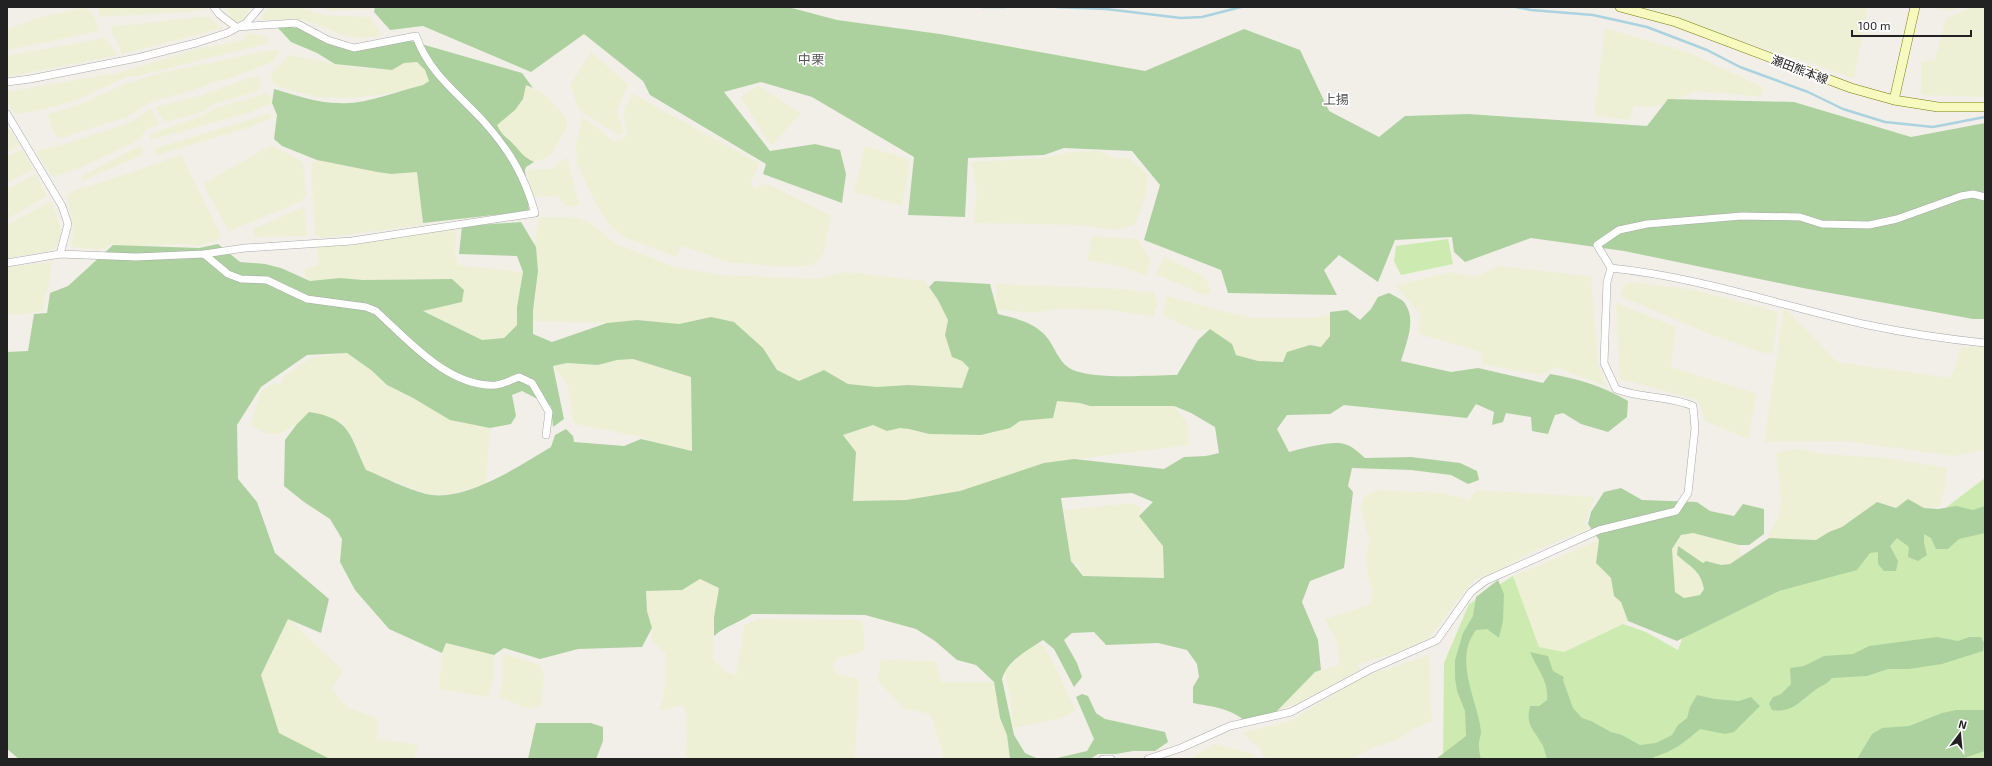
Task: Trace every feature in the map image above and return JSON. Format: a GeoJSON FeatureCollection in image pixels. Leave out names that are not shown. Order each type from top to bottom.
{"type":"FeatureCollection","features":[{"type":"Feature","properties":{"kind":"main road","name":"瀬田熊本線"},"geometry":{"type":"LineString","coordinates":[[1620,7],[1676,22],[1851,88],[1894,100],[1938,107],[1985,108]]}},
{"type":"Feature","properties":{"kind":"main road"},"geometry":{"type":"LineString","coordinates":[[1894,100],[1915,7]]}},
{"type":"Feature","properties":{"kind":"street"},"geometry":{"type":"LineString","coordinates":[[7,263],[60,254],[136,257],[204,254],[245,248],[352,240],[535,213],[528,188],[503,143],[433,70],[421,50],[416,36],[354,48],[328,40],[296,23],[236,27],[219,14],[214,7]]}},
{"type":"Feature","properties":{"kind":"street"},"geometry":{"type":"LineString","coordinates":[[7,82],[30,79],[137,58],[196,43],[227,33],[246,23],[260,7]]}},
{"type":"Feature","properties":{"kind":"street"},"geometry":{"type":"LineString","coordinates":[[7,114],[62,206],[68,224],[60,254]]}},
{"type":"Feature","properties":{"kind":"street"},"geometry":{"type":"LineString","coordinates":[[1148,759],[1181,748],[1230,726],[1291,712],[1371,669],[1437,640],[1471,592],[1485,581],[1599,530],[1676,511],[1688,493],[1695,428],[1693,406],[1670,398],[1627,393],[1616,389],[1604,362],[1607,282],[1611,268],[1597,245],[1618,230],[1647,224],[1742,216],[1800,217],[1822,224],[1869,225],[1896,219],[1961,196],[1974,194],[1985,197]]}},
{"type":"Feature","properties":{"kind":"street"},"geometry":{"type":"LineString","coordinates":[[204,254],[228,274],[241,279],[267,280],[307,299],[366,307],[371,309],[452,376],[469,382],[498,385],[519,377],[532,383],[549,412],[546,436]]}},
{"type":"Feature","properties":{"kind":"street"},"geometry":{"type":"LineString","coordinates":[[1611,268],[1631,270],[1729,289],[1868,325],[1985,343]]}},
{"type":"Feature","properties":{"kind":"street"},"geometry":{"type":"LineString","coordinates":[[1103,759],[1111,759]]}},
{"type":"Feature","properties":{"kind":"green space"},"geometry":{"type":"Polygon","coordinates":[[[237,7],[250,8],[243,20],[237,23],[232,20],[227,13],[227,9],[237,7]]]}},
{"type":"Feature","properties":{"kind":"green space"},"geometry":{"type":"Polygon","coordinates":[[[270,7],[300,7],[322,15],[371,17],[381,36],[360,38],[342,35],[314,23],[295,19],[260,20],[270,7]]]}},
{"type":"Feature","properties":{"kind":"green space"},"geometry":{"type":"Polygon","coordinates":[[[318,7],[371,7],[371,9],[331,11],[318,7]]]}},
{"type":"Feature","properties":{"kind":"green space"},"geometry":{"type":"Polygon","coordinates":[[[375,7],[788,7],[837,20],[940,34],[1145,71],[1244,29],[1300,50],[1329,111],[1379,137],[1405,116],[1468,114],[1647,126],[1668,99],[1794,102],[1911,137],[1985,123],[1985,319],[1973,319],[1803,288],[1624,251],[1531,238],[1465,262],[1454,252],[1452,237],[1395,240],[1378,282],[1339,255],[1324,270],[1337,295],[1228,293],[1221,270],[1144,240],[1160,185],[1132,151],[1064,148],[1044,155],[968,158],[965,217],[908,215],[914,157],[812,97],[761,82],[724,92],[770,151],[815,144],[840,150],[846,174],[842,203],[763,174],[766,164],[650,95],[643,81],[584,34],[531,72],[423,26],[390,30],[374,12],[375,7]]]}},
{"type":"Feature","properties":{"kind":"green space"},"geometry":{"type":"Polygon","coordinates":[[[1647,7],[1868,7],[1854,79],[1822,67],[1710,31],[1647,7]]]}},
{"type":"Feature","properties":{"kind":"green space"},"geometry":{"type":"Polygon","coordinates":[[[1929,7],[1961,7],[1949,11],[1929,7]]]}},
{"type":"Feature","properties":{"kind":"green space"},"geometry":{"type":"Polygon","coordinates":[[[1972,7],[1985,7],[1985,97],[1921,95],[1921,62],[1935,59],[1946,18],[1972,7]]]}},
{"type":"Feature","properties":{"kind":"green space"},"geometry":{"type":"Polygon","coordinates":[[[82,8],[89,10],[94,17],[99,31],[7,50],[7,29],[34,19],[82,8]]]}},
{"type":"Feature","properties":{"kind":"green space"},"geometry":{"type":"Polygon","coordinates":[[[98,8],[208,8],[187,12],[101,17],[98,8]]]}},
{"type":"Feature","properties":{"kind":"green space"},"geometry":{"type":"Polygon","coordinates":[[[209,17],[223,28],[122,54],[110,27],[209,17]]]}},
{"type":"Feature","properties":{"kind":"green space"},"geometry":{"type":"Polygon","coordinates":[[[290,27],[303,29],[345,47],[397,37],[522,73],[533,88],[526,85],[523,99],[515,110],[497,125],[503,134],[522,154],[534,162],[526,167],[525,170],[529,211],[423,223],[417,172],[391,174],[377,172],[317,160],[282,146],[274,139],[277,115],[272,103],[274,89],[314,100],[331,103],[349,103],[381,97],[423,85],[429,81],[425,70],[417,62],[404,63],[392,70],[335,64],[317,53],[291,42],[278,28],[290,27]]]}},
{"type":"Feature","properties":{"kind":"green space"},"geometry":{"type":"Polygon","coordinates":[[[1605,28],[1690,53],[1764,88],[1761,97],[1697,91],[1654,107],[1634,106],[1629,120],[1594,115],[1605,28]]]}},
{"type":"Feature","properties":{"kind":"green space"},"geometry":{"type":"Polygon","coordinates":[[[250,33],[266,37],[269,43],[138,76],[128,76],[77,100],[37,111],[14,114],[7,102],[7,92],[117,73],[197,49],[240,41],[250,33]]]}},
{"type":"Feature","properties":{"kind":"green space"},"geometry":{"type":"Polygon","coordinates":[[[105,38],[118,55],[7,77],[7,56],[105,38]]]}},
{"type":"Feature","properties":{"kind":"green space"},"geometry":{"type":"Polygon","coordinates":[[[276,49],[281,50],[273,61],[228,79],[217,81],[196,89],[151,102],[127,117],[60,138],[53,132],[48,114],[81,104],[122,85],[160,73],[276,49]]]}},
{"type":"Feature","properties":{"kind":"green space"},"geometry":{"type":"Polygon","coordinates":[[[591,52],[628,84],[617,111],[623,131],[620,136],[579,110],[570,85],[591,52]]]}},
{"type":"Feature","properties":{"kind":"green space"},"geometry":{"type":"Polygon","coordinates":[[[289,55],[351,67],[391,70],[404,63],[417,62],[425,70],[429,81],[423,85],[381,95],[347,98],[317,97],[281,88],[273,83],[271,74],[289,55]]]}},
{"type":"Feature","properties":{"kind":"green space"},"geometry":{"type":"Polygon","coordinates":[[[252,77],[259,77],[261,86],[258,91],[213,104],[203,112],[164,122],[155,107],[202,95],[252,77]]]}},
{"type":"Feature","properties":{"kind":"green space"},"geometry":{"type":"Polygon","coordinates":[[[526,85],[546,96],[567,119],[567,128],[552,153],[544,159],[534,162],[520,154],[514,145],[502,136],[496,125],[501,119],[508,117],[523,99],[526,85]]]}},
{"type":"Feature","properties":{"kind":"green space"},"geometry":{"type":"Polygon","coordinates":[[[758,86],[801,113],[771,146],[740,97],[758,86]]]}},
{"type":"Feature","properties":{"kind":"green space"},"geometry":{"type":"Polygon","coordinates":[[[266,93],[271,97],[272,103],[247,113],[151,140],[150,135],[152,133],[204,115],[215,108],[266,93]]]}},
{"type":"Feature","properties":{"kind":"green space"},"geometry":{"type":"Polygon","coordinates":[[[633,94],[759,163],[751,183],[754,189],[765,183],[831,216],[824,253],[813,265],[785,267],[728,262],[681,246],[676,257],[626,238],[611,227],[593,198],[577,164],[576,146],[582,117],[602,131],[613,142],[624,139],[627,133],[624,116],[626,105],[633,94]]]}},
{"type":"Feature","properties":{"kind":"green space"},"geometry":{"type":"Polygon","coordinates":[[[151,108],[160,125],[148,128],[137,141],[84,166],[52,177],[37,154],[38,150],[59,146],[132,122],[151,108]]]}},
{"type":"Feature","properties":{"kind":"green space"},"geometry":{"type":"Polygon","coordinates":[[[271,113],[271,118],[250,127],[157,155],[153,149],[271,113]]]}},
{"type":"Feature","properties":{"kind":"green space"},"geometry":{"type":"Polygon","coordinates":[[[9,128],[20,145],[7,152],[7,129],[9,128]]]}},
{"type":"Feature","properties":{"kind":"green space"},"geometry":{"type":"Polygon","coordinates":[[[271,145],[303,162],[306,194],[302,201],[229,231],[203,184],[271,145]]]}},
{"type":"Feature","properties":{"kind":"green space"},"geometry":{"type":"Polygon","coordinates":[[[139,146],[143,151],[142,155],[82,181],[82,176],[139,146]]]}},
{"type":"Feature","properties":{"kind":"green space"},"geometry":{"type":"Polygon","coordinates":[[[865,146],[910,160],[902,206],[854,192],[865,146]]]}},
{"type":"Feature","properties":{"kind":"green space"},"geometry":{"type":"Polygon","coordinates":[[[22,149],[33,169],[7,183],[7,157],[22,149]]]}},
{"type":"Feature","properties":{"kind":"green space"},"geometry":{"type":"Polygon","coordinates":[[[1099,151],[1117,159],[1129,158],[1148,175],[1146,195],[1135,224],[1118,230],[1078,225],[973,223],[977,192],[971,162],[1045,158],[1071,152],[1099,151]]]}},
{"type":"Feature","properties":{"kind":"green space"},"geometry":{"type":"Polygon","coordinates":[[[181,155],[221,236],[216,241],[198,246],[185,244],[140,246],[110,244],[103,250],[72,247],[73,225],[67,196],[76,189],[88,187],[181,155]]]}},
{"type":"Feature","properties":{"kind":"green space"},"geometry":{"type":"Polygon","coordinates":[[[567,157],[579,205],[571,207],[565,206],[558,195],[535,197],[529,185],[527,170],[551,169],[567,157]]]}},
{"type":"Feature","properties":{"kind":"green space"},"geometry":{"type":"Polygon","coordinates":[[[317,160],[391,174],[417,172],[423,225],[321,238],[315,234],[311,163],[317,160]]]}},
{"type":"Feature","properties":{"kind":"green space"},"geometry":{"type":"Polygon","coordinates":[[[36,174],[47,196],[7,219],[7,189],[36,174]]]}},
{"type":"Feature","properties":{"kind":"green space"},"geometry":{"type":"Polygon","coordinates":[[[51,201],[61,228],[60,239],[56,247],[49,251],[7,258],[7,225],[51,201]]]}},
{"type":"Feature","properties":{"kind":"green space"},"geometry":{"type":"Polygon","coordinates":[[[305,206],[307,236],[255,237],[254,229],[305,206]]]}},
{"type":"Feature","properties":{"kind":"green space"},"geometry":{"type":"Polygon","coordinates":[[[540,217],[579,218],[594,226],[614,243],[674,267],[722,275],[816,279],[846,272],[924,281],[938,300],[948,320],[945,335],[962,361],[969,368],[962,388],[908,385],[877,387],[848,384],[824,370],[799,381],[777,370],[763,348],[711,317],[679,324],[637,320],[607,323],[533,321],[538,271],[534,245],[540,217]]]}},
{"type":"Feature","properties":{"kind":"green space"},"geometry":{"type":"Polygon","coordinates":[[[521,222],[536,247],[538,271],[533,311],[533,334],[552,342],[607,323],[637,320],[679,324],[711,317],[734,322],[763,348],[777,370],[799,381],[824,370],[848,384],[877,387],[908,385],[962,388],[969,368],[962,361],[952,357],[945,335],[948,320],[938,300],[929,287],[935,281],[990,284],[998,314],[1022,320],[1038,329],[1047,337],[1063,363],[1073,370],[1083,373],[1110,376],[1177,375],[1198,340],[1210,329],[1232,344],[1236,355],[1258,361],[1283,362],[1287,352],[1310,345],[1321,347],[1330,336],[1330,312],[1347,310],[1360,320],[1371,309],[1378,297],[1389,293],[1403,301],[1410,315],[1410,331],[1401,361],[1451,372],[1478,368],[1543,383],[1550,374],[1570,378],[1600,387],[1628,401],[1627,417],[1608,432],[1581,424],[1563,413],[1555,415],[1548,434],[1532,431],[1531,417],[1506,413],[1503,422],[1492,425],[1494,412],[1476,404],[1467,418],[1344,405],[1330,414],[1287,415],[1277,429],[1289,452],[1317,445],[1339,443],[1350,446],[1365,458],[1411,457],[1460,463],[1477,471],[1479,480],[1468,484],[1451,475],[1411,470],[1352,468],[1348,486],[1353,492],[1344,568],[1310,581],[1302,602],[1318,640],[1321,670],[1315,672],[1277,711],[1262,718],[1246,722],[1228,711],[1193,703],[1193,687],[1199,677],[1197,664],[1187,650],[1158,643],[1106,645],[1094,632],[1072,633],[1064,640],[1077,663],[1082,677],[1074,687],[1054,649],[1043,640],[1013,661],[1002,679],[1014,735],[1025,753],[1038,759],[1010,759],[1007,735],[1000,718],[994,682],[976,665],[957,660],[935,641],[916,629],[865,615],[752,614],[714,636],[714,617],[719,588],[700,579],[682,590],[646,591],[647,611],[652,628],[642,647],[578,649],[540,659],[504,648],[494,655],[446,643],[442,653],[389,629],[355,590],[340,562],[342,539],[330,519],[304,502],[284,486],[285,440],[297,424],[309,412],[333,419],[347,430],[366,470],[418,492],[441,495],[457,493],[474,488],[507,473],[551,447],[555,435],[566,429],[573,436],[574,442],[624,446],[641,439],[692,451],[691,377],[633,359],[617,360],[598,365],[567,363],[553,366],[564,419],[553,427],[551,406],[522,391],[512,395],[516,416],[511,424],[490,428],[450,420],[413,398],[387,385],[371,370],[347,353],[307,355],[261,387],[237,425],[238,479],[257,502],[275,553],[329,599],[321,633],[288,619],[261,675],[279,733],[330,759],[19,759],[7,749],[7,352],[28,351],[34,314],[47,313],[50,293],[68,286],[113,245],[199,248],[218,244],[240,262],[265,264],[281,268],[310,281],[340,278],[363,280],[452,279],[464,290],[462,302],[423,311],[482,340],[504,338],[517,325],[517,307],[523,272],[517,256],[459,254],[462,226],[521,222]],[[1057,401],[1053,418],[1020,421],[1010,428],[981,435],[929,434],[900,428],[887,431],[873,425],[843,435],[856,452],[853,501],[906,500],[960,491],[1044,463],[1074,459],[1164,469],[1184,457],[1206,456],[1219,453],[1215,427],[1191,413],[1174,406],[1090,406],[1080,403],[1057,401]],[[1132,493],[1061,498],[1071,561],[1083,576],[1164,578],[1163,546],[1139,516],[1153,502],[1132,493]]]}},
{"type":"Feature","properties":{"kind":"green space"},"geometry":{"type":"Polygon","coordinates":[[[457,229],[455,253],[458,265],[523,272],[517,307],[517,325],[504,338],[482,340],[423,310],[438,306],[452,279],[363,280],[340,278],[310,281],[305,276],[304,270],[319,264],[316,246],[457,229]]]}},
{"type":"Feature","properties":{"kind":"green space"},"geometry":{"type":"Polygon","coordinates":[[[1092,236],[1138,239],[1151,261],[1146,275],[1115,265],[1087,260],[1092,236]]]}},
{"type":"Feature","properties":{"kind":"green space"},"geometry":{"type":"Polygon","coordinates":[[[1448,239],[1453,264],[1401,275],[1394,261],[1396,246],[1448,239]]]}},
{"type":"Feature","properties":{"kind":"green space"},"geometry":{"type":"Polygon","coordinates":[[[1164,257],[1201,275],[1208,282],[1210,291],[1206,296],[1156,274],[1164,257]]]}},
{"type":"Feature","properties":{"kind":"green space"},"geometry":{"type":"Polygon","coordinates":[[[52,262],[48,290],[45,292],[43,311],[20,315],[7,314],[7,267],[52,262]]]}},
{"type":"Feature","properties":{"kind":"green space"},"geometry":{"type":"Polygon","coordinates":[[[1498,266],[1591,276],[1598,362],[1607,387],[1555,367],[1541,375],[1482,364],[1481,352],[1419,334],[1421,315],[1396,286],[1448,272],[1476,277],[1498,266]]]}},
{"type":"Feature","properties":{"kind":"green space"},"geometry":{"type":"Polygon","coordinates":[[[1631,282],[1694,290],[1778,312],[1773,353],[1764,353],[1712,335],[1620,296],[1624,285],[1631,282]]]}},
{"type":"Feature","properties":{"kind":"green space"},"geometry":{"type":"Polygon","coordinates":[[[997,284],[1109,288],[1154,293],[1158,305],[1153,316],[1109,310],[1059,309],[1031,313],[995,309],[997,284]]]}},
{"type":"Feature","properties":{"kind":"green space"},"geometry":{"type":"Polygon","coordinates":[[[1167,296],[1229,313],[1257,318],[1314,318],[1330,314],[1330,336],[1321,347],[1310,346],[1283,362],[1258,361],[1236,355],[1210,329],[1197,331],[1165,317],[1163,314],[1167,296]]]}},
{"type":"Feature","properties":{"kind":"green space"},"geometry":{"type":"Polygon","coordinates":[[[1616,303],[1676,327],[1671,367],[1757,394],[1748,439],[1705,421],[1698,400],[1620,379],[1616,303]]]}},
{"type":"Feature","properties":{"kind":"green space"},"geometry":{"type":"Polygon","coordinates":[[[1784,307],[1837,362],[1951,378],[1961,347],[1985,347],[1985,450],[1954,456],[1844,441],[1764,442],[1784,307]]]}},
{"type":"Feature","properties":{"kind":"green space"},"geometry":{"type":"Polygon","coordinates":[[[347,353],[371,370],[387,385],[450,419],[490,428],[486,485],[446,495],[427,494],[366,470],[352,436],[341,422],[309,412],[297,424],[280,434],[266,433],[251,425],[261,391],[272,384],[281,384],[284,376],[312,357],[347,353]]]}},
{"type":"Feature","properties":{"kind":"green space"},"geometry":{"type":"Polygon","coordinates":[[[633,359],[691,377],[692,451],[653,442],[641,437],[576,424],[573,421],[568,386],[553,366],[567,363],[598,365],[617,360],[633,359]]]}},
{"type":"Feature","properties":{"kind":"green space"},"geometry":{"type":"Polygon","coordinates":[[[1057,401],[1080,403],[1090,406],[1174,406],[1188,425],[1189,445],[1044,463],[960,491],[906,500],[853,501],[856,452],[843,435],[873,425],[887,431],[900,428],[929,434],[1010,428],[1019,421],[1053,418],[1057,401]]]}},
{"type":"Feature","properties":{"kind":"green space"},"geometry":{"type":"Polygon","coordinates":[[[1799,449],[1825,454],[1885,458],[1947,468],[1945,490],[1939,507],[1924,508],[1908,499],[1897,507],[1877,502],[1842,527],[1816,540],[1769,538],[1769,533],[1779,517],[1781,497],[1776,453],[1785,450],[1799,449]]]}},
{"type":"Feature","properties":{"kind":"green space"},"geometry":{"type":"Polygon","coordinates":[[[1985,478],[1985,759],[1443,759],[1444,663],[1469,604],[1513,576],[1539,647],[1564,652],[1623,624],[1646,632],[1678,650],[1684,634],[1940,512],[1985,478]]]}},
{"type":"Feature","properties":{"kind":"green space"},"geometry":{"type":"Polygon","coordinates":[[[1621,488],[1642,500],[1697,502],[1710,511],[1734,516],[1743,504],[1764,509],[1764,534],[1749,545],[1739,545],[1693,533],[1681,535],[1672,549],[1675,592],[1684,598],[1700,595],[1704,589],[1697,573],[1677,555],[1678,546],[1703,563],[1706,561],[1721,565],[1730,564],[1769,538],[1816,540],[1829,532],[1842,527],[1877,502],[1896,508],[1908,499],[1924,508],[1938,509],[1956,506],[1973,510],[1985,506],[1985,533],[1959,539],[1948,549],[1936,549],[1931,538],[1924,534],[1924,543],[1927,555],[1918,561],[1908,557],[1909,547],[1897,538],[1890,546],[1898,561],[1896,571],[1884,571],[1878,564],[1878,552],[1870,553],[1857,570],[1779,591],[1677,641],[1628,621],[1621,602],[1614,596],[1611,578],[1596,563],[1599,540],[1588,524],[1591,512],[1604,492],[1621,488]]]}},
{"type":"Feature","properties":{"kind":"green space"},"geometry":{"type":"Polygon","coordinates":[[[1378,490],[1442,493],[1469,500],[1477,490],[1595,497],[1585,524],[1590,528],[1531,552],[1500,570],[1474,580],[1428,639],[1393,654],[1358,664],[1360,670],[1298,703],[1277,711],[1315,672],[1339,665],[1338,644],[1325,619],[1371,604],[1373,590],[1369,581],[1366,559],[1369,539],[1360,507],[1365,496],[1378,490]]]}},
{"type":"Feature","properties":{"kind":"green space"},"geometry":{"type":"Polygon","coordinates":[[[1134,503],[1141,508],[1139,516],[1163,546],[1164,578],[1083,576],[1078,564],[1071,561],[1064,510],[1134,503]]]}},
{"type":"Feature","properties":{"kind":"green space"},"geometry":{"type":"Polygon","coordinates":[[[1693,533],[1739,545],[1741,557],[1730,564],[1721,565],[1714,563],[1703,563],[1678,546],[1677,555],[1701,576],[1704,589],[1700,595],[1684,598],[1675,592],[1672,549],[1681,535],[1693,533]]]}},
{"type":"Feature","properties":{"kind":"green space"},"geometry":{"type":"Polygon","coordinates":[[[1599,540],[1596,563],[1611,578],[1614,596],[1621,602],[1628,621],[1564,652],[1539,647],[1513,576],[1599,540]]]}},
{"type":"Feature","properties":{"kind":"green space"},"geometry":{"type":"Polygon","coordinates":[[[699,579],[719,588],[714,617],[713,659],[726,672],[736,676],[744,625],[758,619],[858,620],[863,623],[865,649],[861,652],[838,658],[833,665],[836,674],[859,679],[855,759],[685,759],[687,744],[686,713],[681,705],[659,711],[664,696],[666,654],[651,640],[652,628],[647,611],[646,590],[682,590],[699,579]]]}},
{"type":"Feature","properties":{"kind":"green space"},"geometry":{"type":"Polygon","coordinates":[[[1498,580],[1504,594],[1503,621],[1499,638],[1487,629],[1476,630],[1469,642],[1467,654],[1466,667],[1468,680],[1479,718],[1481,731],[1479,752],[1481,759],[1436,759],[1466,736],[1465,711],[1457,691],[1455,660],[1463,633],[1473,616],[1476,597],[1498,580]]]}},
{"type":"Feature","properties":{"kind":"green space"},"geometry":{"type":"Polygon","coordinates":[[[288,618],[343,671],[331,689],[347,707],[378,719],[377,739],[418,745],[414,759],[330,759],[279,733],[261,675],[288,618]]]}},
{"type":"Feature","properties":{"kind":"green space"},"geometry":{"type":"Polygon","coordinates":[[[1937,637],[1958,641],[1969,637],[1981,637],[1984,643],[1983,651],[1942,664],[1909,669],[1888,669],[1867,676],[1832,678],[1795,706],[1785,710],[1772,710],[1769,704],[1773,697],[1781,694],[1791,684],[1790,668],[1804,666],[1824,656],[1853,654],[1869,646],[1937,637]]]}},
{"type":"Feature","properties":{"kind":"green space"},"geometry":{"type":"Polygon","coordinates":[[[446,643],[494,655],[494,676],[488,697],[439,689],[442,653],[446,643]]]}},
{"type":"Feature","properties":{"kind":"green space"},"geometry":{"type":"Polygon","coordinates":[[[1038,643],[1046,649],[1076,710],[1062,718],[1013,728],[1010,694],[1004,672],[1018,657],[1038,643]]]}},
{"type":"Feature","properties":{"kind":"green space"},"geometry":{"type":"Polygon","coordinates":[[[1530,652],[1548,656],[1553,671],[1564,677],[1563,680],[1573,708],[1582,718],[1591,721],[1611,732],[1622,735],[1640,745],[1656,743],[1672,735],[1678,725],[1687,718],[1690,707],[1697,695],[1715,699],[1739,701],[1751,697],[1760,706],[1734,732],[1725,734],[1700,729],[1679,746],[1654,757],[1653,759],[1547,759],[1542,745],[1529,721],[1530,706],[1539,706],[1547,700],[1546,687],[1542,675],[1530,652]]]}},
{"type":"Feature","properties":{"kind":"green space"},"geometry":{"type":"Polygon","coordinates":[[[502,653],[540,665],[544,674],[541,707],[525,708],[499,697],[503,679],[502,653]]]}},
{"type":"Feature","properties":{"kind":"green space"},"geometry":{"type":"Polygon","coordinates":[[[1429,655],[1432,721],[1413,729],[1397,740],[1372,748],[1352,759],[1279,759],[1264,757],[1259,747],[1241,733],[1290,721],[1362,677],[1429,655]]]}},
{"type":"Feature","properties":{"kind":"green space"},"geometry":{"type":"Polygon","coordinates":[[[881,660],[936,661],[941,682],[994,682],[1000,718],[1007,735],[1010,759],[942,759],[943,754],[930,714],[905,709],[877,680],[881,660]]]}},
{"type":"Feature","properties":{"kind":"green space"},"geometry":{"type":"Polygon","coordinates":[[[1082,694],[1088,696],[1096,713],[1105,719],[1165,732],[1168,742],[1155,751],[1098,754],[1090,759],[1053,759],[1087,751],[1094,739],[1076,697],[1082,694]]]}},
{"type":"Feature","properties":{"kind":"green space"},"geometry":{"type":"Polygon","coordinates":[[[1956,710],[1985,710],[1985,751],[1961,759],[1857,759],[1872,734],[1882,728],[1909,726],[1942,713],[1956,710]]]}},
{"type":"Feature","properties":{"kind":"green space"},"geometry":{"type":"Polygon","coordinates":[[[536,723],[591,723],[603,727],[603,741],[596,759],[528,759],[536,723]]]}},
{"type":"Feature","properties":{"kind":"green space"},"geometry":{"type":"Polygon","coordinates":[[[1215,744],[1253,754],[1256,759],[1190,759],[1215,744]]]}},
{"type":"Feature","properties":{"kind":"waterway"},"geometry":{"type":"LineString","coordinates":[[983,7],[1005,7]]}},
{"type":"Feature","properties":{"kind":"waterway"},"geometry":{"type":"LineString","coordinates":[[1056,7],[1106,9],[1181,18],[1202,17],[1241,7]]}},
{"type":"Feature","properties":{"kind":"waterway"},"geometry":{"type":"LineString","coordinates":[[1516,7],[1531,10],[1593,15],[1647,27],[1707,50],[1740,67],[1808,92],[1843,109],[1885,122],[1933,127],[1985,117]]}},
{"type":"Feature","properties":{"kind":"district","name":"中栗"},"geometry":{"type":"Point","coordinates":[811,59]}},
{"type":"Feature","properties":{"kind":"district","name":"上揚"},"geometry":{"type":"Point","coordinates":[1336,99]}}]}
